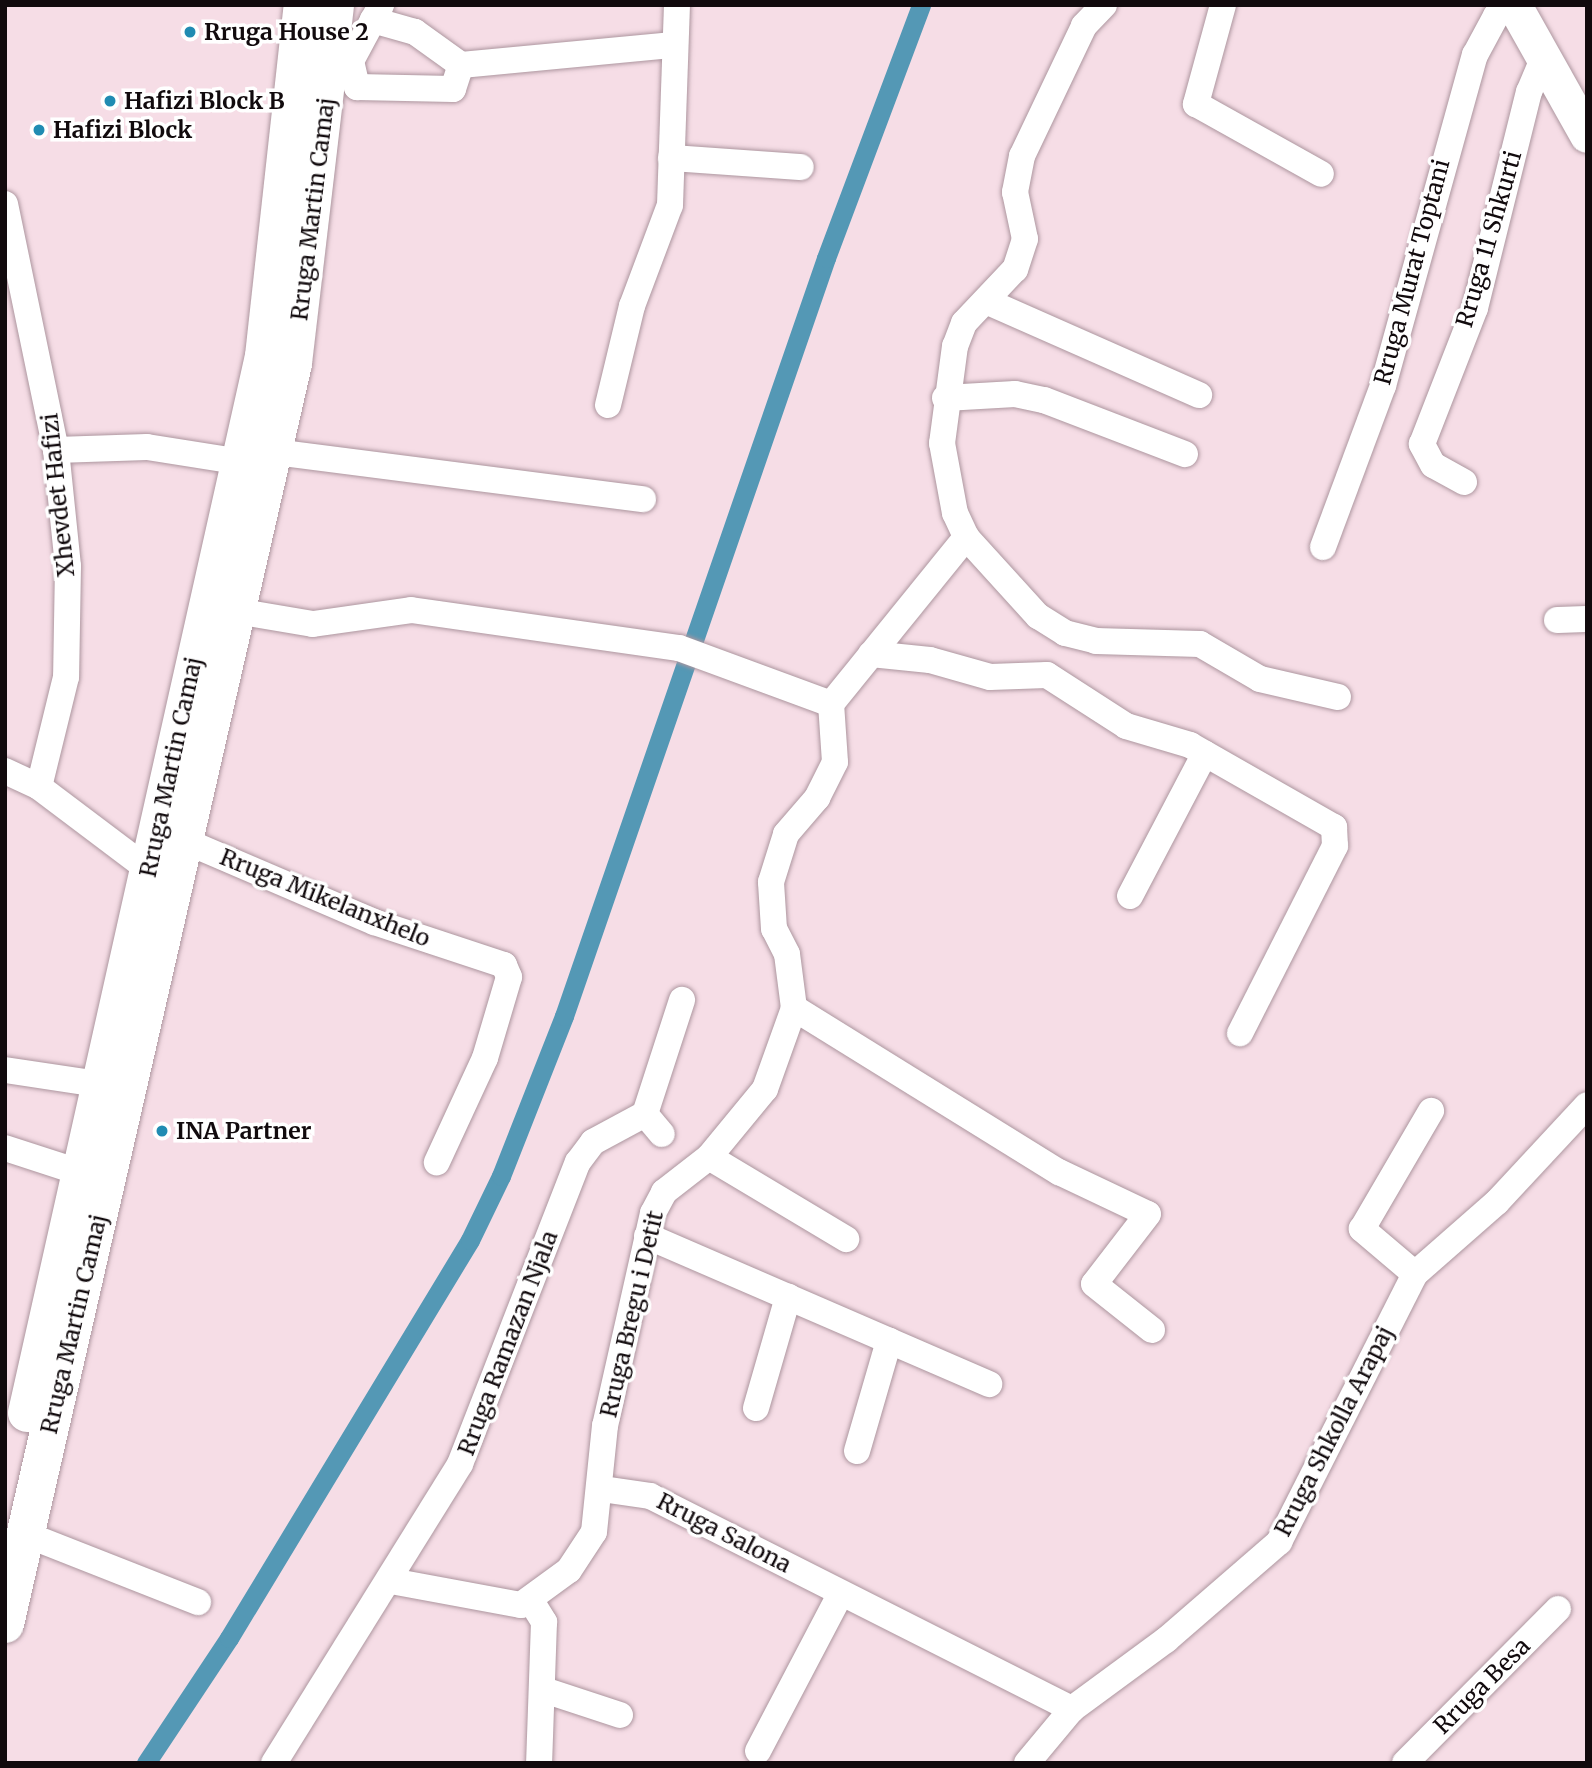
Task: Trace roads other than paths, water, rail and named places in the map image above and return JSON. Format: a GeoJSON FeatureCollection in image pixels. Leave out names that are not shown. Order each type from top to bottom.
{"type":"FeatureCollection","features":[{"type":"Feature","properties":{"kind":"highway","name":"Rruga Martin Camaj"},"geometry":{"type":"LineString","coordinates":[[15,1529],[185,841],[236,611],[258,457],[303,5]]}},
{"type":"Feature","properties":{"kind":"highway","name":"Rruga Martin Camaj"},"geometry":{"type":"LineString","coordinates":[[5,1624],[15,1529],[79,1172],[149,870],[258,457],[306,288],[341,60],[335,5]]}},
{"type":"Feature","properties":{"kind":"main road"},"geometry":{"type":"LineString","coordinates":[[1513,5],[1585,125]]}},
{"type":"Feature","properties":{"kind":"street"},"geometry":{"type":"LineString","coordinates":[[608,405],[632,306],[670,205],[671,45],[677,5]]}},
{"type":"Feature","properties":{"kind":"street"},"geometry":{"type":"LineString","coordinates":[[1104,5],[1084,26],[1022,156],[1015,192],[1025,239],[1015,269],[964,323],[945,398],[948,491],[966,537],[1038,616],[1065,633],[1096,641],[1200,643],[1260,679],[1338,697]]}},
{"type":"Feature","properties":{"kind":"street"},"geometry":{"type":"LineString","coordinates":[[1223,5],[1196,104],[1321,174]]}},
{"type":"Feature","properties":{"kind":"street","name":"Rruga Murat Toptani"},"geometry":{"type":"LineString","coordinates":[[1323,547],[1383,386],[1463,90],[1485,31],[1513,5]]}},
{"type":"Feature","properties":{"kind":"street"},"geometry":{"type":"LineString","coordinates":[[461,65],[453,89],[357,88],[341,60],[377,13],[415,32],[461,65],[671,45]]}},
{"type":"Feature","properties":{"kind":"street","name":"Rruga 11 Shkurti"},"geometry":{"type":"LineString","coordinates":[[1464,482],[1433,464],[1422,444],[1475,308],[1529,92],[1544,56]]}},
{"type":"Feature","properties":{"kind":"street"},"geometry":{"type":"LineString","coordinates":[[671,158],[801,167]]}},
{"type":"Feature","properties":{"kind":"street","name":"Xhevdet Hafizi"},"geometry":{"type":"LineString","coordinates":[[5,204],[56,450],[68,566],[66,677],[39,788]]}},
{"type":"Feature","properties":{"kind":"street"},"geometry":{"type":"LineString","coordinates":[[986,301],[1199,395]]}},
{"type":"Feature","properties":{"kind":"street"},"geometry":{"type":"LineString","coordinates":[[945,398],[1014,394],[1044,400],[1185,454]]}},
{"type":"Feature","properties":{"kind":"street"},"geometry":{"type":"LineString","coordinates":[[56,450],[147,447],[643,499]]}},
{"type":"Feature","properties":{"kind":"street"},"geometry":{"type":"LineString","coordinates":[[236,611],[313,624],[411,610],[679,648],[831,704],[966,537]]}},
{"type":"Feature","properties":{"kind":"street"},"geometry":{"type":"LineString","coordinates":[[1557,620],[1587,619]]}},
{"type":"Feature","properties":{"kind":"street"},"geometry":{"type":"LineString","coordinates":[[872,654],[930,660],[990,677],[1047,675],[1126,726],[1205,753],[1326,821],[1337,836],[1240,1033]]}},
{"type":"Feature","properties":{"kind":"street","name":"Rruga Bregu i Detit"},"geometry":{"type":"LineString","coordinates":[[531,1601],[569,1570],[594,1532],[602,1489],[605,1426],[647,1236],[664,1192],[709,1157],[765,1089],[794,1008],[787,954],[774,929],[771,882],[786,834],[832,771],[837,736],[831,704]]}},
{"type":"Feature","properties":{"kind":"street"},"geometry":{"type":"LineString","coordinates":[[1130,896],[1205,753]]}},
{"type":"Feature","properties":{"kind":"street"},"geometry":{"type":"LineString","coordinates":[[5,771],[39,788],[149,870]]}},
{"type":"Feature","properties":{"kind":"street","name":"Rruga Mikelanxhelo"},"geometry":{"type":"LineString","coordinates":[[185,841],[374,922],[504,965],[509,977],[485,1058],[437,1162]]}},
{"type":"Feature","properties":{"kind":"street","name":"Rruga Ramazan Njala"},"geometry":{"type":"LineString","coordinates":[[274,1763],[391,1581],[478,1430],[578,1161],[593,1142],[654,1124],[682,1000]]}},
{"type":"Feature","properties":{"kind":"street"},"geometry":{"type":"LineString","coordinates":[[794,1008],[1059,1172],[1148,1214],[1094,1284],[1152,1330]]}},
{"type":"Feature","properties":{"kind":"street"},"geometry":{"type":"LineString","coordinates":[[5,1070],[99,1084]]}},
{"type":"Feature","properties":{"kind":"street","name":"Rruga Shkolla Arapaj"},"geometry":{"type":"LineString","coordinates":[[1027,1763],[1072,1709],[1166,1640],[1279,1542],[1415,1274],[1497,1202],[1587,1105]]}},
{"type":"Feature","properties":{"kind":"street"},"geometry":{"type":"LineString","coordinates":[[1415,1274],[1362,1229],[1431,1111]]}},
{"type":"Feature","properties":{"kind":"street"},"geometry":{"type":"LineString","coordinates":[[5,1148],[79,1172]]}},
{"type":"Feature","properties":{"kind":"street"},"geometry":{"type":"LineString","coordinates":[[709,1157],[845,1239]]}},
{"type":"Feature","properties":{"kind":"street"},"geometry":{"type":"LineString","coordinates":[[647,1236],[989,1384]]}},
{"type":"Feature","properties":{"kind":"street"},"geometry":{"type":"LineString","coordinates":[[755,1408],[788,1297]]}},
{"type":"Feature","properties":{"kind":"street"},"geometry":{"type":"LineString","coordinates":[[857,1451],[889,1341]]}},
{"type":"Feature","properties":{"kind":"street","name":"Rruga Salona"},"geometry":{"type":"LineString","coordinates":[[602,1489],[650,1496],[1072,1709]]}},
{"type":"Feature","properties":{"kind":"street"},"geometry":{"type":"LineString","coordinates":[[15,1529],[198,1602]]}},
{"type":"Feature","properties":{"kind":"street"},"geometry":{"type":"LineString","coordinates":[[391,1581],[499,1602],[531,1601],[544,1622],[544,1690],[539,1763]]}},
{"type":"Feature","properties":{"kind":"street"},"geometry":{"type":"LineString","coordinates":[[758,1751],[841,1593]]}},
{"type":"Feature","properties":{"kind":"street","name":"Rruga Besa"},"geometry":{"type":"LineString","coordinates":[[1405,1763],[1558,1609]]}},
{"type":"Feature","properties":{"kind":"street"},"geometry":{"type":"LineString","coordinates":[[544,1690],[620,1715]]}},
{"type":"Feature","properties":{"kind":"waterway"},"geometry":{"type":"LineString","coordinates":[[146,1763],[229,1638],[470,1240],[501,1176],[564,1016],[826,258],[921,5]]}},
{"type":"Feature","properties":{"kind":"place","name":"Rruga House 2"},"geometry":{"type":"Point","coordinates":[190,32]}},
{"type":"Feature","properties":{"kind":"place","name":"Hafizi Block B"},"geometry":{"type":"Point","coordinates":[110,101]}},
{"type":"Feature","properties":{"kind":"place","name":"Hafizi Block"},"geometry":{"type":"Point","coordinates":[39,130]}},
{"type":"Feature","properties":{"kind":"place","name":"INA Partner"},"geometry":{"type":"Point","coordinates":[162,1131]}}]}
